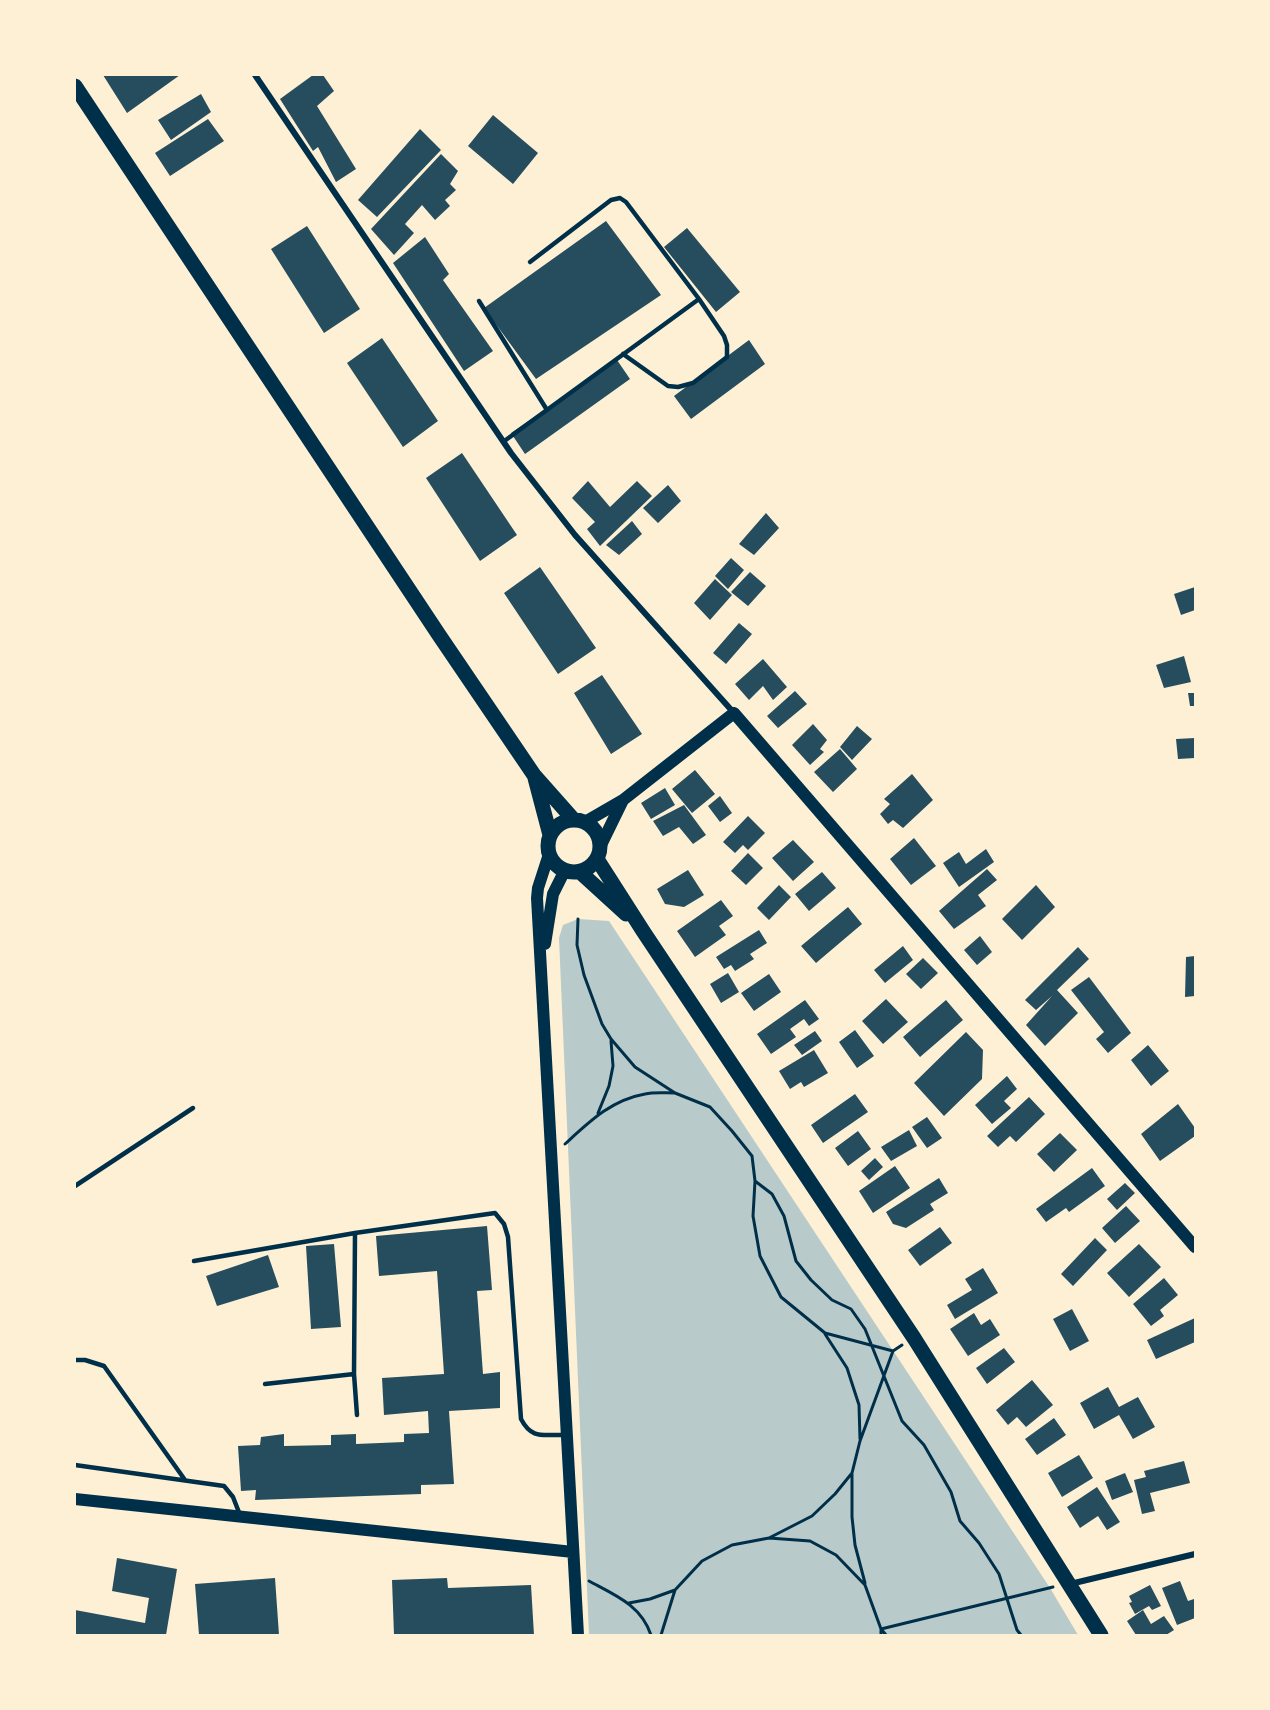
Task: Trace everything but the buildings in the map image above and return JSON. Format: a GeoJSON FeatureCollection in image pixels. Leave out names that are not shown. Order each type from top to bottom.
{"type":"FeatureCollection","features":[{"type":"Feature","properties":{"kind":"main road"},"geometry":{"type":"LineString","coordinates":[[75,86],[325,465],[534,775],[579,820],[596,831],[599,852],[641,929],[914,1338],[1101,1635]]}},
{"type":"Feature","properties":{"kind":"main road"},"geometry":{"type":"LineString","coordinates":[[578,1635],[537,898],[549,854],[550,835],[555,827],[563,821],[579,820],[623,800],[734,713],[1195,1246]]}},
{"type":"Feature","properties":{"kind":"main road"},"geometry":{"type":"LineString","coordinates":[[534,775],[550,835]]}},
{"type":"Feature","properties":{"kind":"main road"},"geometry":{"type":"LineString","coordinates":[[542,969],[551,904],[556,887],[572,871],[592,864],[623,800]]}},
{"type":"Feature","properties":{"kind":"main road"},"geometry":{"type":"LineString","coordinates":[[549,854],[558,867],[572,871],[641,929]]}},
{"type":"Feature","properties":{"kind":"main road"},"geometry":{"type":"LineString","coordinates":[[75,1499],[573,1552]]}},
{"type":"Feature","properties":{"kind":"street"},"geometry":{"type":"LineString","coordinates":[[255,75],[503,442],[575,535],[734,713]]}},
{"type":"Feature","properties":{"kind":"street"},"geometry":{"type":"LineString","coordinates":[[1070,1584],[1195,1554]]}},
{"type":"Feature","properties":{"kind":"lane"},"geometry":{"type":"LineString","coordinates":[[530,262],[611,200],[620,198],[626,202],[724,336],[727,357],[693,383],[678,387],[668,386],[623,354]]}},
{"type":"Feature","properties":{"kind":"lane"},"geometry":{"type":"LineString","coordinates":[[503,442],[699,299]]}},
{"type":"Feature","properties":{"kind":"lane"},"geometry":{"type":"LineString","coordinates":[[479,301],[547,410]]}},
{"type":"Feature","properties":{"kind":"lane"},"geometry":{"type":"LineString","coordinates":[[75,1186],[193,1108]]}},
{"type":"Feature","properties":{"kind":"lane"},"geometry":{"type":"LineString","coordinates":[[194,1261],[355,1233],[495,1214],[504,1224],[508,1238],[521,1419],[526,1429],[532,1434],[567,1435]]}},
{"type":"Feature","properties":{"kind":"lane"},"geometry":{"type":"LineString","coordinates":[[355,1233],[354,1374],[357,1415]]}},
{"type":"Feature","properties":{"kind":"lane"},"geometry":{"type":"LineString","coordinates":[[75,1360],[85,1360],[104,1366],[185,1480]]}},
{"type":"Feature","properties":{"kind":"lane"},"geometry":{"type":"LineString","coordinates":[[266,1384],[354,1374]]}},
{"type":"Feature","properties":{"kind":"lane"},"geometry":{"type":"LineString","coordinates":[[75,1465],[224,1486],[233,1497],[241,1518]]}},
{"type":"Feature","properties":{"kind":"path"},"geometry":{"type":"LineString","coordinates":[[578,919],[577,945],[584,975],[610,1039],[635,1067],[675,1093],[710,1107],[752,1156],[753,1216],[760,1256],[781,1297],[825,1333],[847,1368],[859,1405],[860,1441]]}},
{"type":"Feature","properties":{"kind":"path"},"geometry":{"type":"LineString","coordinates":[[598,1114],[609,1086],[613,1066],[610,1039]]}},
{"type":"Feature","properties":{"kind":"path"},"geometry":{"type":"LineString","coordinates":[[550,1156],[598,1114],[621,1100],[646,1093],[675,1093]]}},
{"type":"Feature","properties":{"kind":"path"},"geometry":{"type":"LineString","coordinates":[[754,1181],[772,1194],[784,1216],[796,1261],[832,1300],[851,1309],[865,1329],[902,1421],[924,1445],[951,1492],[960,1521],[979,1543],[999,1574],[1017,1630],[1021,1635]]}},
{"type":"Feature","properties":{"kind":"path"},"geometry":{"type":"LineString","coordinates":[[825,1333],[893,1352]]}},
{"type":"Feature","properties":{"kind":"path"},"geometry":{"type":"LineString","coordinates":[[886,1635],[881,1629],[865,1586],[855,1545],[852,1517],[852,1473],[860,1441],[893,1352],[914,1338]]}},
{"type":"Feature","properties":{"kind":"path"},"geometry":{"type":"LineString","coordinates":[[769,1538],[812,1516],[835,1494],[852,1473]]}},
{"type":"Feature","properties":{"kind":"path"},"geometry":{"type":"LineString","coordinates":[[661,1635],[675,1590],[702,1561],[732,1545],[769,1538],[810,1541],[836,1555],[865,1586]]}},
{"type":"Feature","properties":{"kind":"path"},"geometry":{"type":"LineString","coordinates":[[574,1574],[629,1603],[647,1625],[651,1635]]}},
{"type":"Feature","properties":{"kind":"path"},"geometry":{"type":"LineString","coordinates":[[881,1629],[1070,1584]]}},
{"type":"Feature","properties":{"kind":"path"},"geometry":{"type":"LineString","coordinates":[[629,1603],[650,1599],[675,1590]]}},
{"type":"Feature","properties":{"kind":"path"},"geometry":{"type":"LineString","coordinates":[[881,1629],[881,1635]]}},
{"type":"Feature","properties":{"kind":"shaded area"},"geometry":{"type":"Polygon","coordinates":[[[578,919],[609,921],[1050,1588],[1078,1635],[589,1635],[559,938],[563,925],[578,919]]]}}]}
